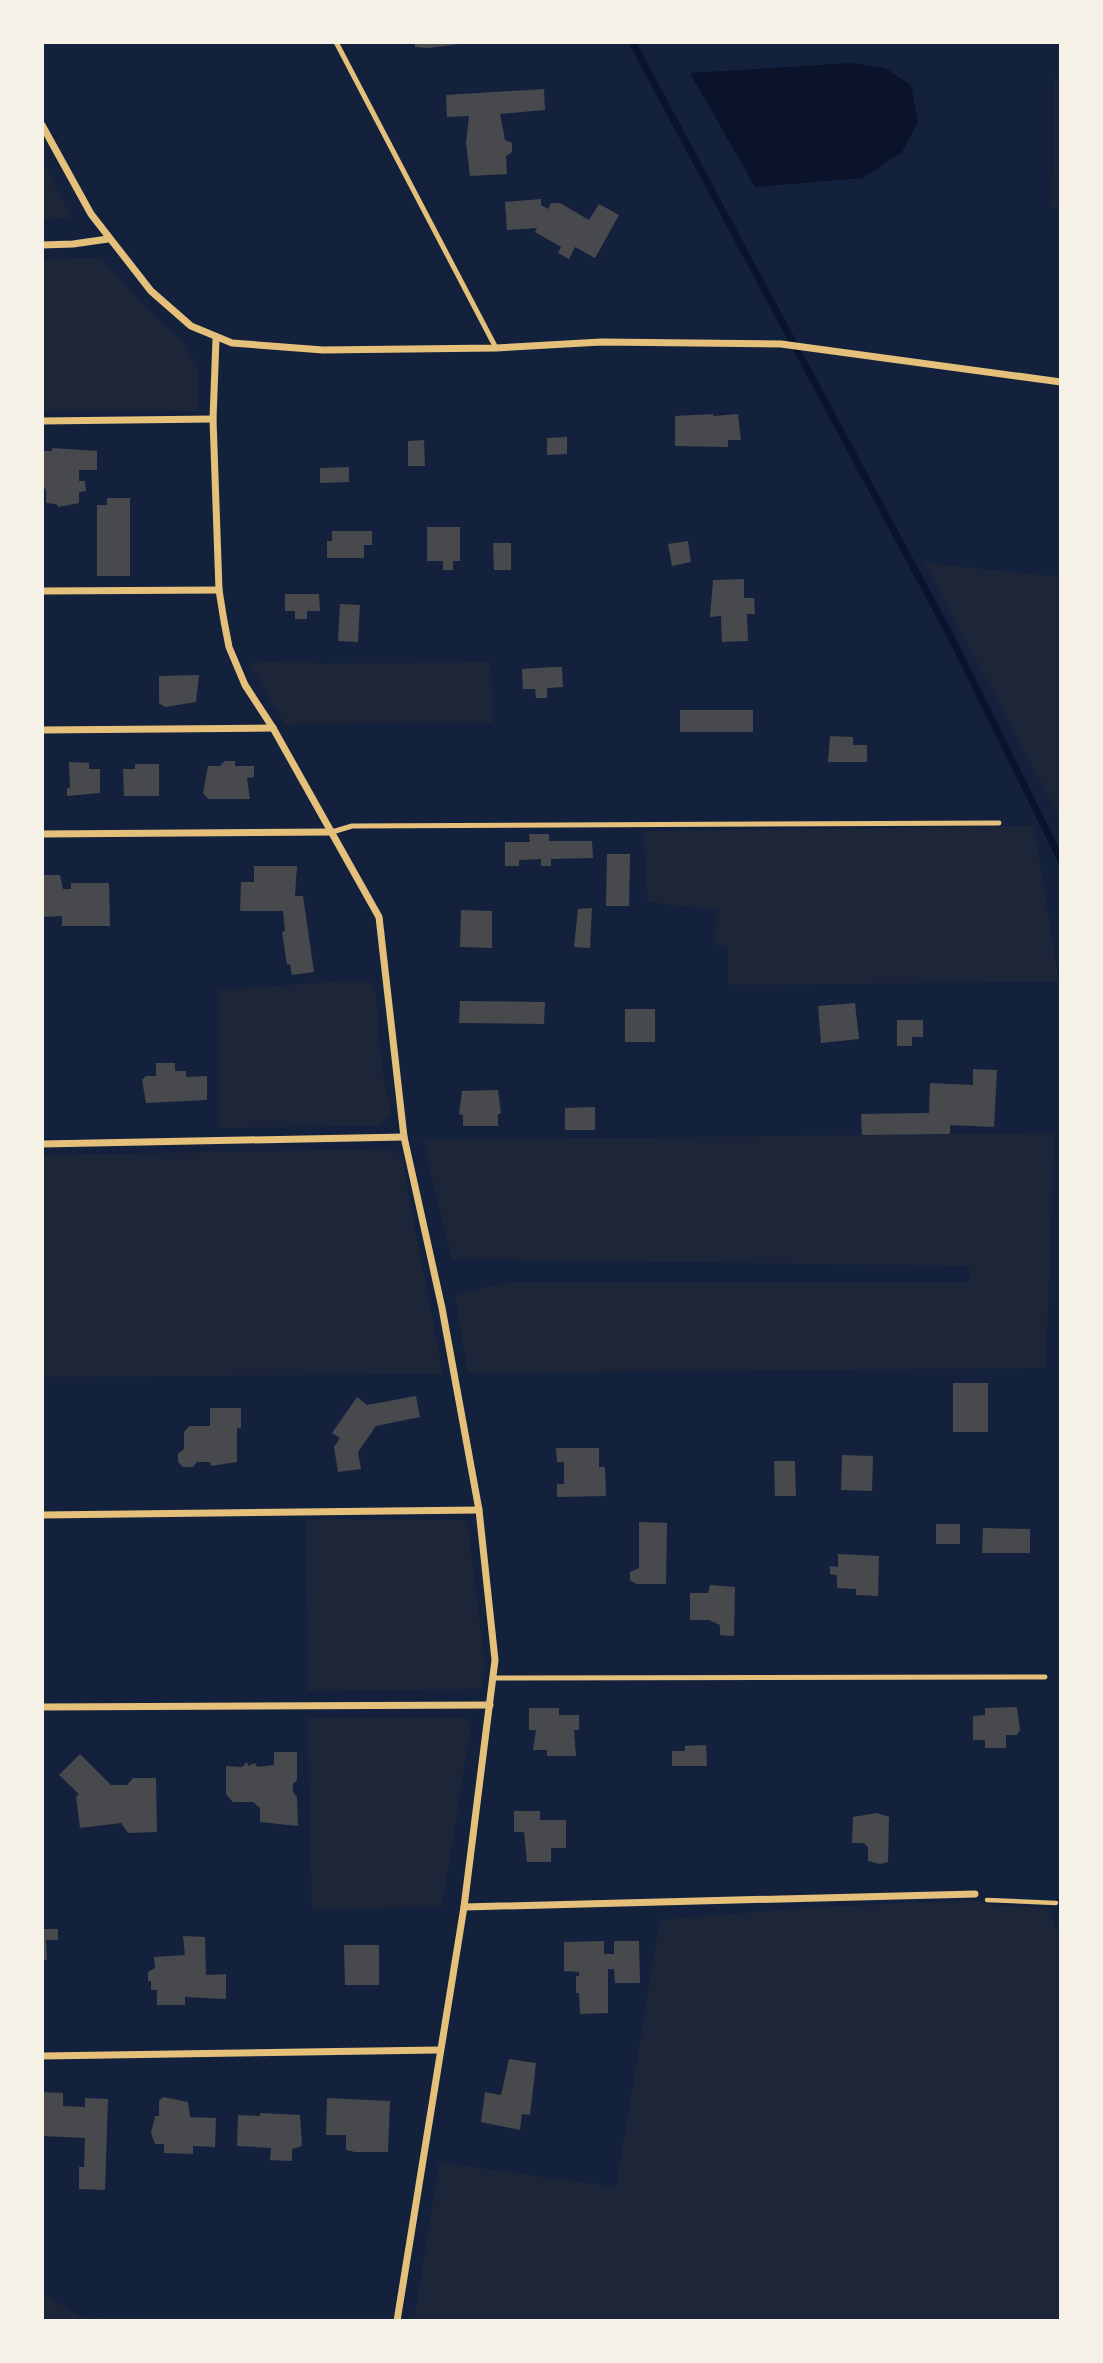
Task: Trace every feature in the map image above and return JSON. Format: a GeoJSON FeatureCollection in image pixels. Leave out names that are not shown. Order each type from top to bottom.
{"type":"FeatureCollection","features":[{"type":"Feature","properties":{"kind":"street"},"geometry":{"type":"LineString","coordinates":[[42,125],[108,239],[168,309],[191,326],[216,339],[247,346],[323,349],[496,348],[601,342],[781,344],[818,346],[1061,382]]}},
{"type":"Feature","properties":{"kind":"street"},"geometry":{"type":"LineString","coordinates":[[42,245],[108,239]]}},
{"type":"Feature","properties":{"kind":"street"},"geometry":{"type":"LineString","coordinates":[[216,339],[213,419],[219,590],[229,648],[245,685],[273,728],[379,917],[404,1137],[442,1308],[479,1510],[495,1678],[464,1907],[438,2049],[397,2321]]}},
{"type":"Feature","properties":{"kind":"street"},"geometry":{"type":"LineString","coordinates":[[42,421],[213,419]]}},
{"type":"Feature","properties":{"kind":"street"},"geometry":{"type":"LineString","coordinates":[[42,592],[219,590]]}},
{"type":"Feature","properties":{"kind":"street"},"geometry":{"type":"LineString","coordinates":[[42,730],[273,728]]}},
{"type":"Feature","properties":{"kind":"street"},"geometry":{"type":"LineString","coordinates":[[42,834],[332,832]]}},
{"type":"Feature","properties":{"kind":"street"},"geometry":{"type":"LineString","coordinates":[[42,1144],[404,1137]]}},
{"type":"Feature","properties":{"kind":"street"},"geometry":{"type":"LineString","coordinates":[[42,1515],[479,1510]]}},
{"type":"Feature","properties":{"kind":"street"},"geometry":{"type":"LineString","coordinates":[[42,1707],[490,1705]]}},
{"type":"Feature","properties":{"kind":"street"},"geometry":{"type":"LineString","coordinates":[[464,1907],[975,1894]]}},
{"type":"Feature","properties":{"kind":"street"},"geometry":{"type":"LineString","coordinates":[[42,2056],[438,2049]]}},
{"type":"Feature","properties":{"kind":"lane"},"geometry":{"type":"LineString","coordinates":[[336,42],[496,348]]}},
{"type":"Feature","properties":{"kind":"lane"},"geometry":{"type":"LineString","coordinates":[[332,832],[352,826],[999,823]]}},
{"type":"Feature","properties":{"kind":"lane"},"geometry":{"type":"LineString","coordinates":[[495,1678],[1045,1677]]}},
{"type":"Feature","properties":{"kind":"path"},"geometry":{"type":"LineString","coordinates":[[975,1894],[997,1901],[1056,1902]]}},
{"type":"Feature","properties":{"kind":"shaded area"},"geometry":{"type":"Polygon","coordinates":[[[851,63],[885,68],[911,85],[918,122],[902,152],[863,178],[755,187],[690,73],[851,63]]]}},
{"type":"Feature","properties":{"kind":"shaded area"},"geometry":{"type":"Polygon","coordinates":[[[1055,78],[1061,78],[1061,208],[1052,208],[1055,78]]]}},
{"type":"Feature","properties":{"kind":"shaded area"},"geometry":{"type":"Polygon","coordinates":[[[42,160],[71,217],[42,221],[42,160]]]}},
{"type":"Feature","properties":{"kind":"shaded area"},"geometry":{"type":"Polygon","coordinates":[[[100,257],[150,312],[184,343],[198,369],[199,411],[42,411],[42,260],[100,257]]]}},
{"type":"Feature","properties":{"kind":"shaded area"},"geometry":{"type":"Polygon","coordinates":[[[924,563],[1061,577],[1061,820],[924,563]]]}},
{"type":"Feature","properties":{"kind":"shaded area"},"geometry":{"type":"Polygon","coordinates":[[[313,660],[314,664],[491,662],[493,723],[285,724],[249,663],[313,660]]]}},
{"type":"Feature","properties":{"kind":"shaded area"},"geometry":{"type":"Polygon","coordinates":[[[1034,826],[1059,982],[728,985],[728,948],[715,945],[717,910],[648,902],[643,831],[1034,826]]]}},
{"type":"Feature","properties":{"kind":"shaded area"},"geometry":{"type":"Polygon","coordinates":[[[358,980],[375,985],[382,1070],[392,1115],[379,1126],[220,1128],[219,990],[358,980]]]}},
{"type":"Feature","properties":{"kind":"shaded area"},"geometry":{"type":"Polygon","coordinates":[[[1054,1133],[1046,1368],[468,1373],[455,1296],[479,1288],[511,1282],[969,1282],[969,1266],[452,1259],[423,1140],[1054,1133]]]}},
{"type":"Feature","properties":{"kind":"shaded area"},"geometry":{"type":"Polygon","coordinates":[[[390,1149],[401,1155],[443,1374],[42,1377],[42,1155],[390,1149]]]}},
{"type":"Feature","properties":{"kind":"shaded area"},"geometry":{"type":"Polygon","coordinates":[[[306,1519],[467,1520],[485,1665],[481,1689],[308,1691],[306,1519]]]}},
{"type":"Feature","properties":{"kind":"shaded area"},"geometry":{"type":"Polygon","coordinates":[[[307,1718],[464,1718],[471,1724],[442,1907],[312,1909],[307,1718]]]}},
{"type":"Feature","properties":{"kind":"shaded area"},"geometry":{"type":"Polygon","coordinates":[[[974,1900],[995,1905],[1048,1908],[1061,1940],[1061,2321],[414,2321],[439,2162],[616,2187],[660,1920],[816,1907],[974,1900]]]}},
{"type":"Feature","properties":{"kind":"shaded area"},"geometry":{"type":"Polygon","coordinates":[[[42,2292],[78,2316],[208,2321],[42,2321],[42,2292]]]}},
{"type":"Feature","properties":{"kind":"building"},"geometry":{"type":"Polygon","coordinates":[[[415,42],[460,44],[428,48],[415,47],[415,42]]]}},
{"type":"Feature","properties":{"kind":"building"},"geometry":{"type":"Polygon","coordinates":[[[544,89],[545,110],[500,114],[505,140],[512,143],[512,152],[506,156],[507,174],[470,176],[466,143],[469,116],[447,117],[446,95],[544,89]]]}},
{"type":"Feature","properties":{"kind":"building"},"geometry":{"type":"Polygon","coordinates":[[[541,199],[541,205],[548,209],[551,203],[560,203],[589,220],[599,204],[619,215],[595,258],[575,247],[569,259],[558,253],[561,247],[535,232],[537,228],[507,230],[505,202],[541,199]]]}},
{"type":"Feature","properties":{"kind":"building"},"geometry":{"type":"Polygon","coordinates":[[[738,414],[741,440],[728,440],[728,447],[675,446],[675,416],[738,414]]]}},
{"type":"Feature","properties":{"kind":"building"},"geometry":{"type":"Polygon","coordinates":[[[567,437],[567,454],[547,455],[547,438],[567,437]]]}},
{"type":"Feature","properties":{"kind":"building"},"geometry":{"type":"Polygon","coordinates":[[[424,440],[425,466],[408,466],[408,441],[424,440]]]}},
{"type":"Feature","properties":{"kind":"building"},"geometry":{"type":"Polygon","coordinates":[[[52,448],[97,451],[97,470],[79,470],[79,481],[85,481],[86,491],[79,492],[79,503],[59,507],[46,503],[46,490],[42,485],[42,451],[52,451],[52,448]]]}},
{"type":"Feature","properties":{"kind":"building"},"geometry":{"type":"Polygon","coordinates":[[[349,467],[349,482],[320,483],[320,468],[349,467]]]}},
{"type":"Feature","properties":{"kind":"building"},"geometry":{"type":"Polygon","coordinates":[[[107,498],[130,498],[130,576],[97,576],[97,505],[107,505],[107,498]]]}},
{"type":"Feature","properties":{"kind":"building"},"geometry":{"type":"Polygon","coordinates":[[[427,527],[460,527],[460,561],[453,561],[453,570],[443,570],[443,561],[427,561],[427,527]]]}},
{"type":"Feature","properties":{"kind":"building"},"geometry":{"type":"Polygon","coordinates":[[[332,531],[372,531],[372,545],[364,545],[364,558],[327,558],[327,541],[332,541],[332,531]]]}},
{"type":"Feature","properties":{"kind":"building"},"geometry":{"type":"Polygon","coordinates":[[[688,541],[691,562],[672,566],[668,544],[688,541]]]}},
{"type":"Feature","properties":{"kind":"building"},"geometry":{"type":"Polygon","coordinates":[[[493,543],[511,543],[511,570],[494,570],[493,543]]]}},
{"type":"Feature","properties":{"kind":"building"},"geometry":{"type":"Polygon","coordinates":[[[744,579],[744,598],[754,598],[755,614],[747,614],[748,641],[722,642],[721,616],[710,617],[713,580],[744,579]]]}},
{"type":"Feature","properties":{"kind":"building"},"geometry":{"type":"Polygon","coordinates":[[[285,594],[319,594],[320,611],[307,611],[307,619],[295,619],[295,611],[285,611],[285,594]]]}},
{"type":"Feature","properties":{"kind":"building"},"geometry":{"type":"Polygon","coordinates":[[[340,604],[360,605],[358,642],[338,641],[340,604]]]}},
{"type":"Feature","properties":{"kind":"building"},"geometry":{"type":"Polygon","coordinates":[[[562,667],[563,687],[547,688],[547,698],[536,698],[535,689],[523,689],[522,669],[562,667]]]}},
{"type":"Feature","properties":{"kind":"building"},"geometry":{"type":"Polygon","coordinates":[[[199,675],[196,702],[165,707],[159,703],[159,676],[199,675]]]}},
{"type":"Feature","properties":{"kind":"building"},"geometry":{"type":"Polygon","coordinates":[[[680,710],[753,710],[753,732],[680,732],[680,710]]]}},
{"type":"Feature","properties":{"kind":"building"},"geometry":{"type":"Polygon","coordinates":[[[830,736],[853,737],[853,745],[867,745],[867,762],[828,762],[830,736]]]}},
{"type":"Feature","properties":{"kind":"building"},"geometry":{"type":"Polygon","coordinates":[[[225,761],[235,761],[235,766],[254,766],[254,777],[247,778],[250,799],[208,799],[203,793],[208,766],[220,766],[225,761]]]}},
{"type":"Feature","properties":{"kind":"building"},"geometry":{"type":"Polygon","coordinates":[[[69,762],[89,763],[89,769],[100,769],[100,793],[67,796],[67,788],[70,788],[69,762]]]}},
{"type":"Feature","properties":{"kind":"building"},"geometry":{"type":"Polygon","coordinates":[[[135,764],[159,764],[159,796],[124,796],[123,769],[135,769],[135,764]]]}},
{"type":"Feature","properties":{"kind":"building"},"geometry":{"type":"Polygon","coordinates":[[[529,834],[549,834],[549,841],[592,841],[593,858],[551,859],[551,866],[541,866],[541,859],[519,860],[519,866],[505,866],[505,842],[530,842],[529,834]]]}},
{"type":"Feature","properties":{"kind":"building"},"geometry":{"type":"Polygon","coordinates":[[[607,854],[630,854],[629,906],[606,906],[607,854]]]}},
{"type":"Feature","properties":{"kind":"building"},"geometry":{"type":"Polygon","coordinates":[[[254,866],[297,866],[295,896],[303,896],[314,972],[292,975],[290,964],[287,965],[282,932],[285,931],[283,911],[240,911],[241,882],[254,882],[254,866]]]}},
{"type":"Feature","properties":{"kind":"building"},"geometry":{"type":"Polygon","coordinates":[[[42,875],[60,875],[63,889],[71,889],[71,883],[109,883],[110,926],[62,926],[62,916],[42,917],[42,875]]]}},
{"type":"Feature","properties":{"kind":"building"},"geometry":{"type":"Polygon","coordinates":[[[592,908],[590,948],[574,947],[578,909],[592,908]]]}},
{"type":"Feature","properties":{"kind":"building"},"geometry":{"type":"Polygon","coordinates":[[[461,910],[492,911],[492,948],[460,947],[461,910]]]}},
{"type":"Feature","properties":{"kind":"building"},"geometry":{"type":"Polygon","coordinates":[[[460,1001],[545,1002],[544,1024],[459,1023],[460,1001]]]}},
{"type":"Feature","properties":{"kind":"building"},"geometry":{"type":"Polygon","coordinates":[[[855,1003],[859,1039],[821,1043],[818,1006],[855,1003]]]}},
{"type":"Feature","properties":{"kind":"building"},"geometry":{"type":"Polygon","coordinates":[[[625,1009],[655,1009],[655,1042],[625,1042],[625,1009]]]}},
{"type":"Feature","properties":{"kind":"building"},"geometry":{"type":"Polygon","coordinates":[[[897,1020],[923,1020],[923,1037],[912,1037],[912,1046],[897,1046],[897,1020]]]}},
{"type":"Feature","properties":{"kind":"building"},"geometry":{"type":"Polygon","coordinates":[[[156,1063],[175,1063],[175,1071],[186,1071],[186,1077],[207,1076],[207,1100],[146,1103],[142,1080],[146,1076],[156,1076],[156,1063]]]}},
{"type":"Feature","properties":{"kind":"building"},"geometry":{"type":"Polygon","coordinates":[[[973,1069],[997,1070],[994,1127],[950,1125],[950,1134],[862,1135],[861,1114],[929,1113],[930,1083],[973,1085],[973,1069]]]}},
{"type":"Feature","properties":{"kind":"building"},"geometry":{"type":"Polygon","coordinates":[[[498,1090],[501,1114],[498,1114],[498,1126],[463,1126],[463,1115],[459,1114],[462,1091],[498,1090]]]}},
{"type":"Feature","properties":{"kind":"building"},"geometry":{"type":"Polygon","coordinates":[[[595,1107],[595,1130],[565,1130],[565,1108],[595,1107]]]}},
{"type":"Feature","properties":{"kind":"building"},"geometry":{"type":"Polygon","coordinates":[[[953,1383],[988,1383],[988,1432],[953,1432],[953,1383]]]}},
{"type":"Feature","properties":{"kind":"building"},"geometry":{"type":"Polygon","coordinates":[[[416,1396],[420,1417],[376,1426],[358,1452],[361,1469],[338,1472],[334,1447],[340,1438],[332,1433],[357,1397],[367,1405],[416,1396]]]}},
{"type":"Feature","properties":{"kind":"building"},"geometry":{"type":"Polygon","coordinates":[[[210,1408],[241,1408],[241,1428],[237,1428],[237,1462],[211,1466],[210,1462],[197,1462],[193,1467],[183,1467],[178,1462],[178,1454],[184,1449],[184,1432],[189,1426],[210,1426],[210,1408]]]}},
{"type":"Feature","properties":{"kind":"building"},"geometry":{"type":"Polygon","coordinates":[[[556,1448],[599,1448],[599,1467],[605,1467],[606,1496],[557,1497],[557,1484],[564,1484],[564,1462],[557,1462],[556,1448]]]}},
{"type":"Feature","properties":{"kind":"building"},"geometry":{"type":"Polygon","coordinates":[[[842,1455],[873,1456],[872,1491],[841,1490],[842,1455]]]}},
{"type":"Feature","properties":{"kind":"building"},"geometry":{"type":"Polygon","coordinates":[[[774,1461],[795,1461],[796,1496],[775,1496],[774,1461]]]}},
{"type":"Feature","properties":{"kind":"building"},"geometry":{"type":"Polygon","coordinates":[[[639,1522],[667,1523],[666,1584],[636,1584],[630,1580],[630,1572],[639,1568],[639,1522]]]}},
{"type":"Feature","properties":{"kind":"building"},"geometry":{"type":"Polygon","coordinates":[[[936,1524],[960,1524],[960,1544],[936,1544],[936,1524]]]}},
{"type":"Feature","properties":{"kind":"building"},"geometry":{"type":"Polygon","coordinates":[[[983,1528],[1030,1529],[1030,1553],[982,1553],[983,1528]]]}},
{"type":"Feature","properties":{"kind":"building"},"geometry":{"type":"Polygon","coordinates":[[[838,1554],[879,1556],[878,1596],[856,1595],[856,1589],[837,1588],[837,1575],[830,1574],[830,1566],[838,1567],[838,1554]]]}},
{"type":"Feature","properties":{"kind":"building"},"geometry":{"type":"Polygon","coordinates":[[[710,1585],[735,1587],[734,1636],[720,1635],[720,1625],[709,1620],[690,1620],[690,1593],[708,1593],[710,1585]]]}},
{"type":"Feature","properties":{"kind":"building"},"geometry":{"type":"Polygon","coordinates":[[[1017,1707],[1020,1730],[1017,1735],[1006,1735],[1006,1748],[985,1748],[985,1740],[973,1740],[973,1716],[985,1715],[985,1708],[1017,1707]]]}},
{"type":"Feature","properties":{"kind":"building"},"geometry":{"type":"Polygon","coordinates":[[[529,1708],[559,1708],[559,1715],[579,1715],[579,1730],[574,1730],[576,1756],[547,1756],[547,1750],[533,1750],[536,1730],[529,1730],[529,1708]]]}},
{"type":"Feature","properties":{"kind":"building"},"geometry":{"type":"Polygon","coordinates":[[[706,1745],[707,1766],[672,1766],[672,1751],[685,1751],[685,1746],[706,1745]]]}},
{"type":"Feature","properties":{"kind":"building"},"geometry":{"type":"Polygon","coordinates":[[[274,1752],[297,1752],[297,1780],[293,1784],[293,1792],[297,1797],[298,1826],[260,1822],[260,1808],[253,1802],[233,1802],[226,1794],[226,1766],[242,1767],[247,1762],[248,1766],[255,1763],[257,1767],[274,1765],[274,1752]]]}},
{"type":"Feature","properties":{"kind":"building"},"geometry":{"type":"Polygon","coordinates":[[[80,1754],[111,1785],[127,1785],[133,1778],[156,1778],[157,1832],[128,1833],[121,1823],[80,1828],[76,1797],[79,1794],[59,1775],[80,1754]]]}},
{"type":"Feature","properties":{"kind":"building"},"geometry":{"type":"Polygon","coordinates":[[[514,1811],[540,1811],[540,1820],[566,1820],[566,1848],[551,1848],[551,1862],[527,1862],[524,1832],[514,1832],[514,1811]]]}},
{"type":"Feature","properties":{"kind":"building"},"geometry":{"type":"Polygon","coordinates":[[[877,1813],[889,1817],[888,1862],[880,1864],[868,1861],[868,1847],[864,1843],[852,1843],[853,1817],[877,1813]]]}},
{"type":"Feature","properties":{"kind":"building"},"geometry":{"type":"Polygon","coordinates":[[[42,1929],[58,1929],[58,1940],[46,1940],[47,1960],[42,1961],[42,1929]]]}},
{"type":"Feature","properties":{"kind":"building"},"geometry":{"type":"Polygon","coordinates":[[[183,1936],[205,1937],[206,1975],[226,1974],[226,1999],[185,1997],[185,2005],[157,2005],[157,1990],[151,1990],[148,1972],[155,1968],[154,1957],[185,1955],[183,1936]]]}},
{"type":"Feature","properties":{"kind":"building"},"geometry":{"type":"Polygon","coordinates":[[[604,1941],[604,1954],[614,1954],[614,1941],[639,1941],[640,1983],[615,1983],[614,1969],[608,1969],[608,2013],[580,2014],[579,1993],[576,1993],[576,1976],[579,1976],[579,1972],[564,1971],[564,1942],[604,1941]]]}},
{"type":"Feature","properties":{"kind":"building"},"geometry":{"type":"Polygon","coordinates":[[[344,1945],[379,1945],[379,1985],[345,1985],[344,1945]]]}},
{"type":"Feature","properties":{"kind":"building"},"geometry":{"type":"Polygon","coordinates":[[[509,2059],[536,2063],[530,2115],[522,2114],[520,2130],[481,2122],[485,2092],[501,2095],[509,2059]]]}},
{"type":"Feature","properties":{"kind":"building"},"geometry":{"type":"Polygon","coordinates":[[[42,2092],[63,2093],[63,2106],[85,2107],[85,2098],[108,2099],[105,2190],[79,2189],[79,2167],[84,2167],[85,2138],[42,2136],[42,2092]]]}},
{"type":"Feature","properties":{"kind":"building"},"geometry":{"type":"Polygon","coordinates":[[[163,2097],[188,2102],[190,2117],[216,2118],[215,2147],[193,2146],[193,2154],[164,2153],[164,2144],[155,2144],[151,2133],[155,2116],[159,2116],[159,2101],[163,2097]]]}},
{"type":"Feature","properties":{"kind":"building"},"geometry":{"type":"Polygon","coordinates":[[[327,2098],[390,2101],[388,2152],[346,2150],[346,2135],[326,2135],[327,2098]]]}},
{"type":"Feature","properties":{"kind":"building"},"geometry":{"type":"Polygon","coordinates":[[[260,2113],[300,2115],[302,2146],[292,2149],[292,2161],[270,2160],[271,2148],[237,2146],[238,2115],[260,2116],[260,2113]]]}},
{"type":"Feature","properties":{"kind":"waterway"},"geometry":{"type":"LineString","coordinates":[[632,42],[952,639],[1061,860]]}}]}
